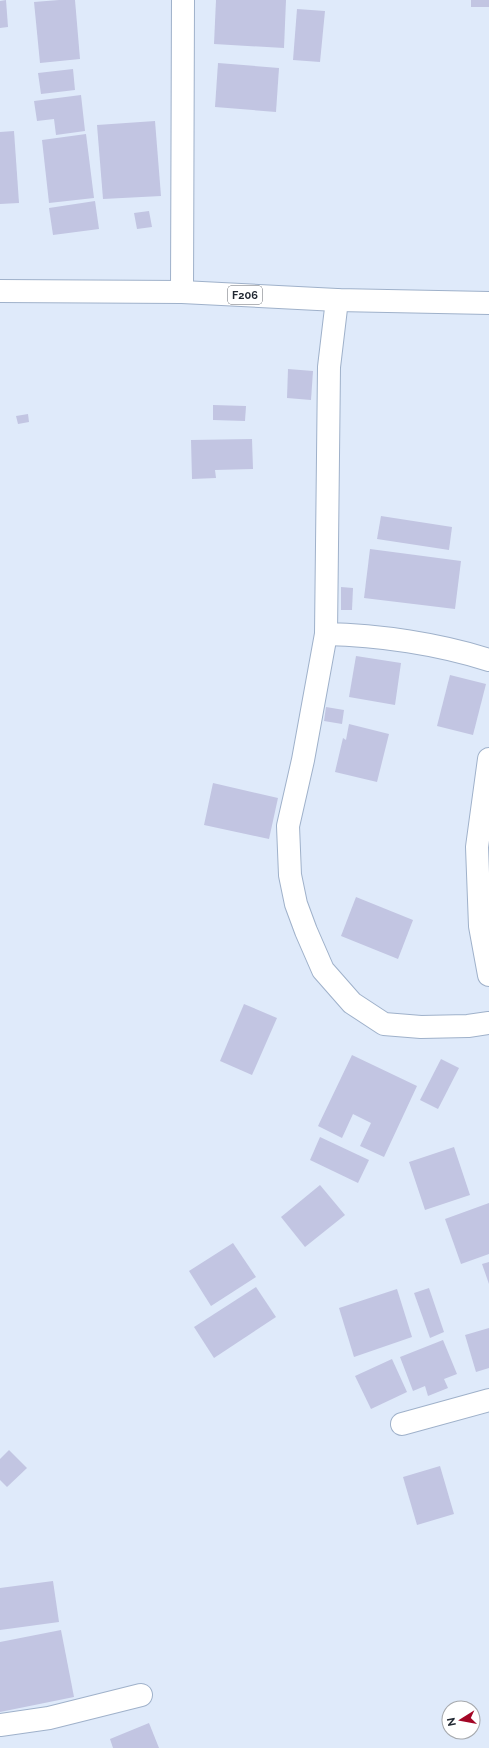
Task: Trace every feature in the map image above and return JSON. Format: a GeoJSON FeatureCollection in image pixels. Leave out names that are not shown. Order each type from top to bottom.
{"type":"FeatureCollection","features":[{"type":"Feature","properties":{"kind":"street"},"geometry":{"type":"LineString","coordinates":[[182,292],[183,0]]}},
{"type":"Feature","properties":{"kind":"street","name":"F206"},"geometry":{"type":"LineString","coordinates":[[0,291],[182,292],[337,300],[489,303]]}},
{"type":"Feature","properties":{"kind":"street"},"geometry":{"type":"LineString","coordinates":[[337,300],[329,367],[326,634],[305,752],[288,826],[290,875],[296,904],[323,970],[352,1004],[384,1024],[421,1027],[468,1026],[489,1023]]}},
{"type":"Feature","properties":{"kind":"street"},"geometry":{"type":"LineString","coordinates":[[326,634],[356,634],[465,653],[489,660]]}},
{"type":"Feature","properties":{"kind":"street"},"geometry":{"type":"LineString","coordinates":[[489,759],[477,847],[480,926],[489,976]]}},
{"type":"Feature","properties":{"kind":"street"},"geometry":{"type":"LineString","coordinates":[[402,1424],[489,1400]]}},
{"type":"Feature","properties":{"kind":"street"},"geometry":{"type":"LineString","coordinates":[[0,1725],[50,1718],[141,1695]]}},
{"type":"Feature","properties":{"kind":"building"},"geometry":{"type":"Polygon","coordinates":[[[6,0],[8,27],[0,28],[0,1],[6,0]]]}},
{"type":"Feature","properties":{"kind":"building"},"geometry":{"type":"Polygon","coordinates":[[[75,0],[80,59],[40,63],[34,2],[75,0]]]}},
{"type":"Feature","properties":{"kind":"building"},"geometry":{"type":"Polygon","coordinates":[[[216,0],[286,0],[284,48],[214,44],[216,0]]]}},
{"type":"Feature","properties":{"kind":"building"},"geometry":{"type":"Polygon","coordinates":[[[471,0],[489,0],[489,7],[471,7],[471,0]]]}},
{"type":"Feature","properties":{"kind":"building"},"geometry":{"type":"Polygon","coordinates":[[[297,9],[325,11],[320,62],[293,60],[297,9]]]}},
{"type":"Feature","properties":{"kind":"building"},"geometry":{"type":"Polygon","coordinates":[[[218,63],[279,68],[276,112],[215,107],[218,63]]]}},
{"type":"Feature","properties":{"kind":"building"},"geometry":{"type":"Polygon","coordinates":[[[73,69],[75,90],[41,94],[38,73],[73,69]]]}},
{"type":"Feature","properties":{"kind":"building"},"geometry":{"type":"Polygon","coordinates":[[[81,95],[85,131],[56,135],[54,119],[37,121],[34,101],[81,95]]]}},
{"type":"Feature","properties":{"kind":"building"},"geometry":{"type":"Polygon","coordinates":[[[155,121],[161,196],[103,199],[97,125],[155,121]]]}},
{"type":"Feature","properties":{"kind":"building"},"geometry":{"type":"Polygon","coordinates":[[[14,131],[19,203],[0,204],[0,132],[14,131]]]}},
{"type":"Feature","properties":{"kind":"building"},"geometry":{"type":"Polygon","coordinates":[[[86,134],[94,198],[49,203],[42,140],[86,134]]]}},
{"type":"Feature","properties":{"kind":"building"},"geometry":{"type":"Polygon","coordinates":[[[95,201],[99,229],[53,235],[49,208],[95,201]]]}},
{"type":"Feature","properties":{"kind":"building"},"geometry":{"type":"Polygon","coordinates":[[[149,211],[152,227],[137,229],[134,213],[149,211]]]}},
{"type":"Feature","properties":{"kind":"building"},"geometry":{"type":"Polygon","coordinates":[[[288,369],[313,371],[311,400],[287,398],[288,369]]]}},
{"type":"Feature","properties":{"kind":"building"},"geometry":{"type":"Polygon","coordinates":[[[213,405],[246,406],[245,421],[213,420],[213,405]]]}},
{"type":"Feature","properties":{"kind":"building"},"geometry":{"type":"Polygon","coordinates":[[[28,414],[29,422],[18,424],[16,416],[28,414]]]}},
{"type":"Feature","properties":{"kind":"building"},"geometry":{"type":"Polygon","coordinates":[[[252,439],[253,469],[215,470],[216,478],[192,479],[191,440],[252,439]]]}},
{"type":"Feature","properties":{"kind":"building"},"geometry":{"type":"Polygon","coordinates":[[[381,516],[452,527],[449,550],[377,539],[381,516]]]}},
{"type":"Feature","properties":{"kind":"building"},"geometry":{"type":"Polygon","coordinates":[[[370,549],[461,561],[455,609],[364,598],[370,549]]]}},
{"type":"Feature","properties":{"kind":"building"},"geometry":{"type":"Polygon","coordinates":[[[341,587],[353,588],[352,610],[341,610],[341,587]]]}},
{"type":"Feature","properties":{"kind":"building"},"geometry":{"type":"Polygon","coordinates":[[[356,656],[401,663],[395,705],[349,697],[356,656]]]}},
{"type":"Feature","properties":{"kind":"building"},"geometry":{"type":"Polygon","coordinates":[[[450,675],[486,684],[473,735],[437,726],[450,675]]]}},
{"type":"Feature","properties":{"kind":"building"},"geometry":{"type":"Polygon","coordinates":[[[326,707],[344,710],[342,724],[324,721],[326,707]]]}},
{"type":"Feature","properties":{"kind":"building"},"geometry":{"type":"Polygon","coordinates":[[[349,724],[389,734],[377,782],[335,772],[343,738],[346,740],[349,724]]]}},
{"type":"Feature","properties":{"kind":"building"},"geometry":{"type":"Polygon","coordinates":[[[213,783],[278,798],[269,839],[204,825],[213,783]]]}},
{"type":"Feature","properties":{"kind":"building"},"geometry":{"type":"Polygon","coordinates":[[[356,897],[413,920],[398,959],[341,936],[356,897]]]}},
{"type":"Feature","properties":{"kind":"building"},"geometry":{"type":"Polygon","coordinates":[[[244,1004],[277,1018],[252,1075],[220,1061],[244,1004]]]}},
{"type":"Feature","properties":{"kind":"building"},"geometry":{"type":"Polygon","coordinates":[[[352,1055],[417,1086],[384,1157],[360,1146],[371,1123],[353,1114],[342,1138],[318,1126],[352,1055]]]}},
{"type":"Feature","properties":{"kind":"building"},"geometry":{"type":"Polygon","coordinates":[[[441,1059],[459,1068],[438,1109],[420,1100],[441,1059]]]}},
{"type":"Feature","properties":{"kind":"building"},"geometry":{"type":"Polygon","coordinates":[[[320,1137],[369,1160],[358,1183],[310,1160],[320,1137]]]}},
{"type":"Feature","properties":{"kind":"building"},"geometry":{"type":"Polygon","coordinates":[[[454,1147],[470,1195],[425,1210],[409,1162],[454,1147]]]}},
{"type":"Feature","properties":{"kind":"building"},"geometry":{"type":"Polygon","coordinates":[[[320,1185],[345,1215],[305,1247],[281,1217],[320,1185]]]}},
{"type":"Feature","properties":{"kind":"building"},"geometry":{"type":"Polygon","coordinates":[[[489,1203],[489,1254],[461,1264],[445,1219],[489,1203]]]}},
{"type":"Feature","properties":{"kind":"building"},"geometry":{"type":"Polygon","coordinates":[[[233,1243],[256,1277],[211,1306],[189,1271],[233,1243]]]}},
{"type":"Feature","properties":{"kind":"building"},"geometry":{"type":"Polygon","coordinates":[[[489,1262],[489,1284],[482,1264],[489,1262]]]}},
{"type":"Feature","properties":{"kind":"building"},"geometry":{"type":"Polygon","coordinates":[[[256,1287],[276,1317],[214,1358],[194,1327],[256,1287]]]}},
{"type":"Feature","properties":{"kind":"building"},"geometry":{"type":"Polygon","coordinates":[[[429,1288],[444,1332],[430,1338],[414,1293],[429,1288]]]}},
{"type":"Feature","properties":{"kind":"building"},"geometry":{"type":"Polygon","coordinates":[[[397,1289],[412,1337],[354,1357],[339,1308],[397,1289]]]}},
{"type":"Feature","properties":{"kind":"building"},"geometry":{"type":"Polygon","coordinates":[[[489,1328],[489,1368],[476,1372],[465,1335],[489,1328]]]}},
{"type":"Feature","properties":{"kind":"building"},"geometry":{"type":"Polygon","coordinates":[[[443,1340],[457,1374],[444,1379],[448,1388],[428,1396],[425,1386],[413,1391],[400,1357],[443,1340]]]}},
{"type":"Feature","properties":{"kind":"building"},"geometry":{"type":"Polygon","coordinates":[[[392,1359],[407,1392],[371,1409],[355,1376],[392,1359]]]}},
{"type":"Feature","properties":{"kind":"building"},"geometry":{"type":"Polygon","coordinates":[[[9,1450],[27,1468],[7,1487],[0,1480],[0,1459],[9,1450]]]}},
{"type":"Feature","properties":{"kind":"building"},"geometry":{"type":"Polygon","coordinates":[[[440,1466],[454,1514],[417,1525],[403,1477],[440,1466]]]}},
{"type":"Feature","properties":{"kind":"building"},"geometry":{"type":"Polygon","coordinates":[[[53,1581],[59,1622],[0,1630],[0,1588],[53,1581]]]}},
{"type":"Feature","properties":{"kind":"building"},"geometry":{"type":"Polygon","coordinates":[[[61,1630],[74,1697],[0,1712],[0,1642],[61,1630]]]}},
{"type":"Feature","properties":{"kind":"building"},"geometry":{"type":"Polygon","coordinates":[[[149,1723],[159,1748],[113,1748],[110,1739],[149,1723]]]}}]}
